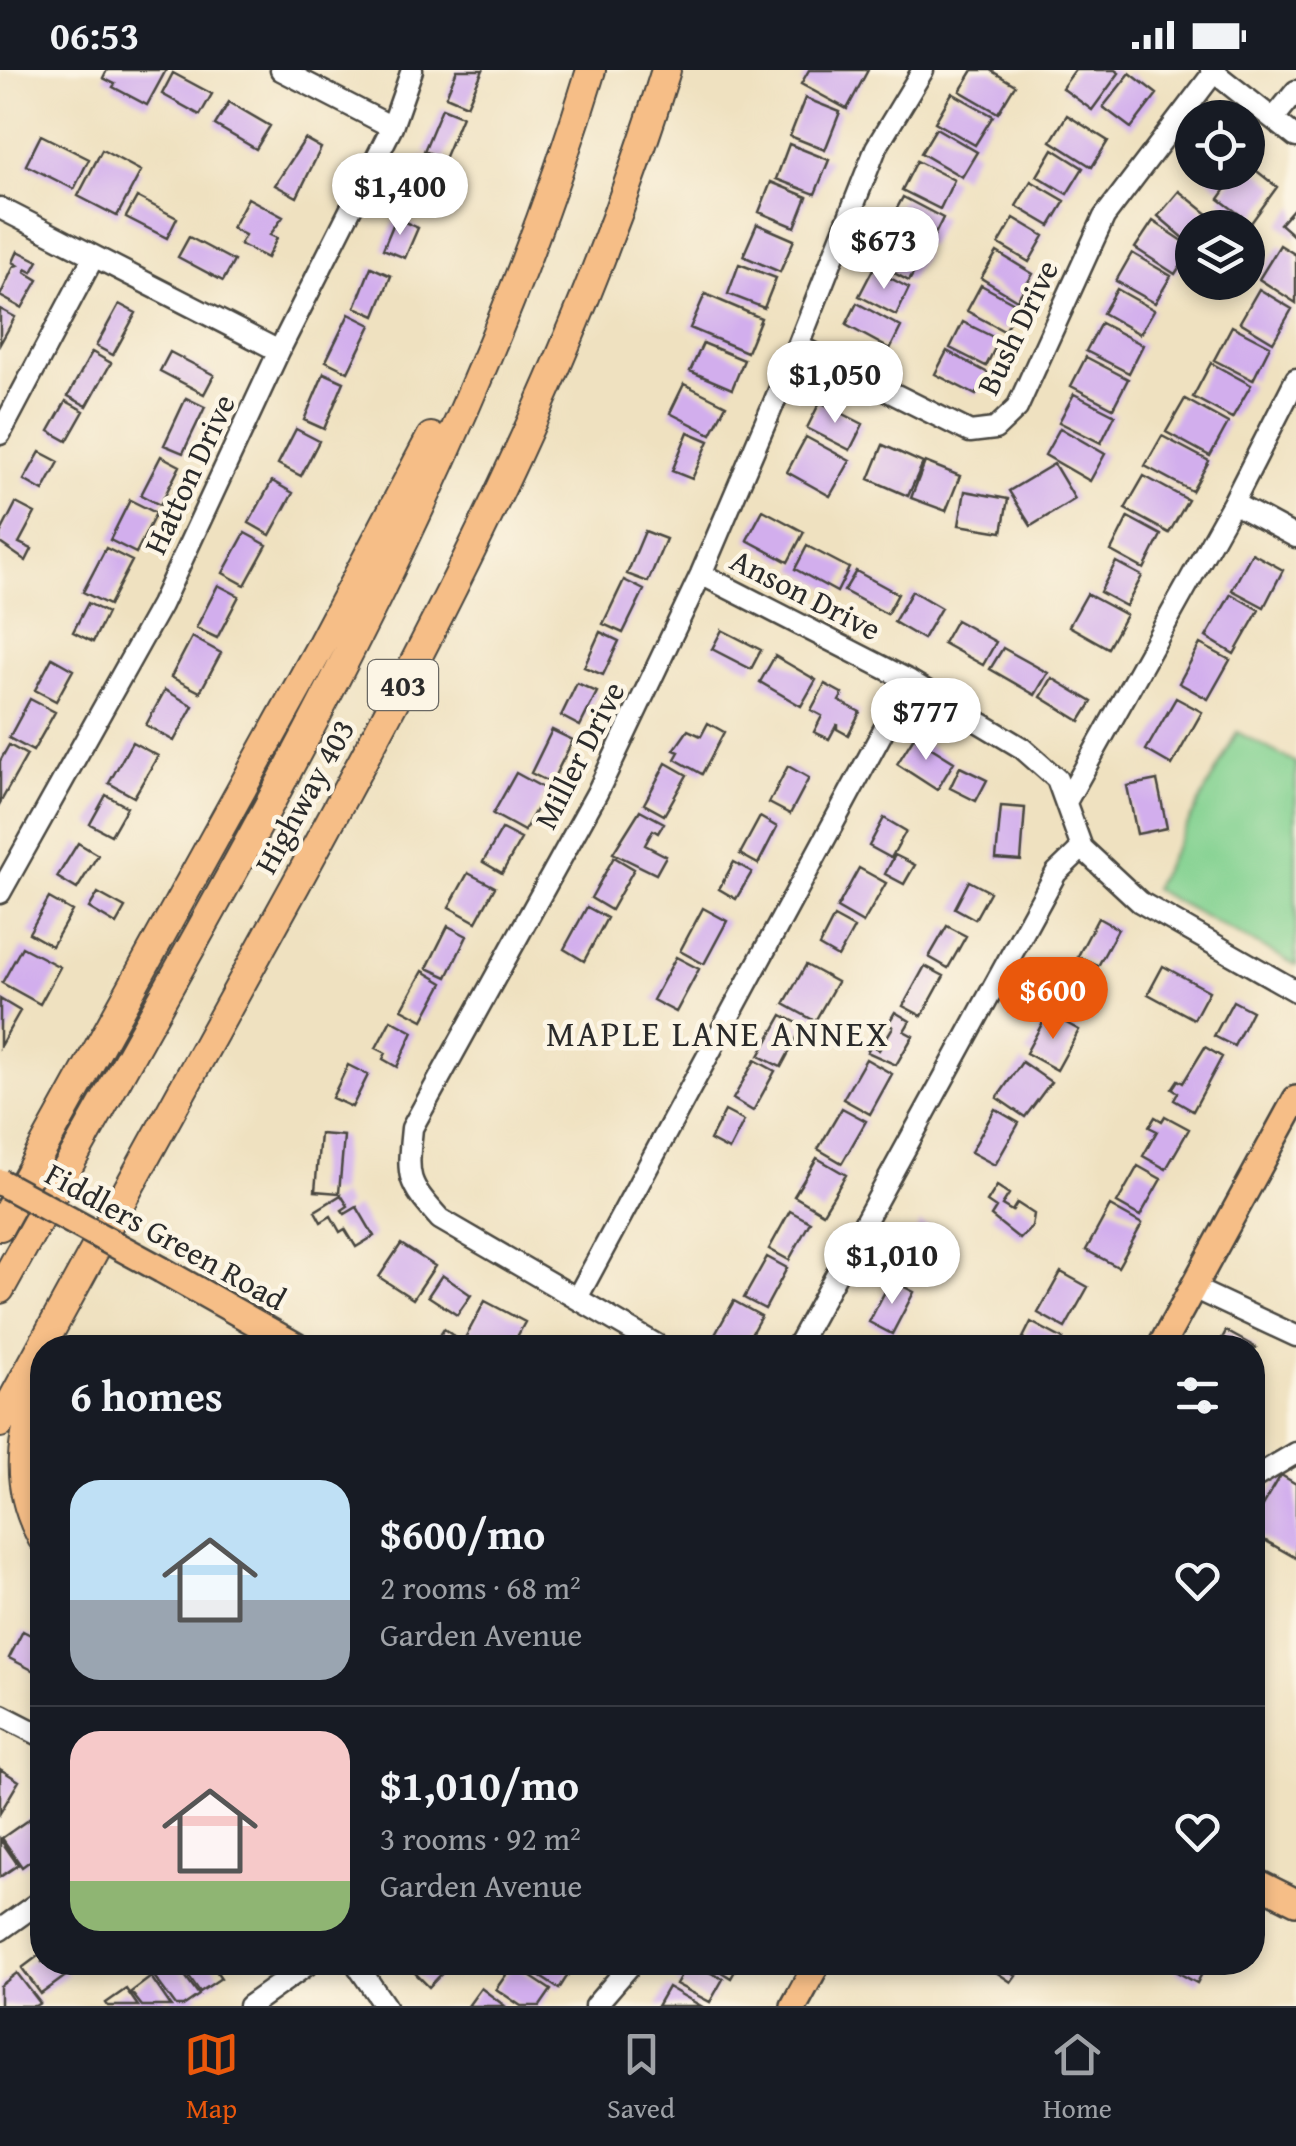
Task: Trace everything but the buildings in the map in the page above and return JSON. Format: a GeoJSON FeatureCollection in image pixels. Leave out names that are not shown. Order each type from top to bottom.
{"type":"FeatureCollection","features":[{"type":"Feature","properties":{"kind":"highway","name":"Highway 403"},"geometry":{"type":"LineString","coordinates":[[0,1289],[326,696],[464,411],[521,268],[591,70]]}},
{"type":"Feature","properties":{"kind":"highway","name":"Highway 403"},"geometry":{"type":"LineString","coordinates":[[48,1335],[385,721],[462,571],[603,255],[666,70]]}},
{"type":"Feature","properties":{"kind":"highway"},"geometry":{"type":"LineString","coordinates":[[0,1226],[309,668],[521,268]]}},
{"type":"Feature","properties":{"kind":"highway"},"geometry":{"type":"LineString","coordinates":[[59,1335],[82,1273]]}},
{"type":"Feature","properties":{"kind":"highway","name":"Highway 403"},"geometry":{"type":"LineString","coordinates":[[0,1422],[30,1367]]}},
{"type":"Feature","properties":{"kind":"highway"},"geometry":{"type":"LineString","coordinates":[[30,1414],[21,1459],[30,1508]]}},
{"type":"Feature","properties":{"kind":"main road"},"geometry":{"type":"LineString","coordinates":[[1167,1335],[1296,1098]]}},
{"type":"Feature","properties":{"kind":"main road","name":"Fiddlers Green Road"},"geometry":{"type":"LineString","coordinates":[[0,1182],[277,1335]]}},
{"type":"Feature","properties":{"kind":"main road"},"geometry":{"type":"LineString","coordinates":[[1265,1886],[1296,1902]]}},
{"type":"Feature","properties":{"kind":"main road"},"geometry":{"type":"LineString","coordinates":[[794,2006],[811,1975]]}},
{"type":"Feature","properties":{"kind":"street"},"geometry":{"type":"LineString","coordinates":[[281,70],[392,127]]}},
{"type":"Feature","properties":{"kind":"street","name":"Hatton Drive"},"geometry":{"type":"LineString","coordinates":[[0,893],[161,606],[280,352],[392,127],[412,70]]}},
{"type":"Feature","properties":{"kind":"street","name":"Miller Drive"},"geometry":{"type":"LineString","coordinates":[[640,1335],[440,1219],[416,1192],[408,1172],[412,1128],[596,792],[701,574],[798,346],[876,148],[923,70]]}},
{"type":"Feature","properties":{"kind":"street"},"geometry":{"type":"LineString","coordinates":[[1212,71],[1296,137]]}},
{"type":"Feature","properties":{"kind":"street","name":"Bush Drive"},"geometry":{"type":"LineString","coordinates":[[798,346],[970,432],[995,429],[1018,408],[1104,217],[1212,71]]}},
{"type":"Feature","properties":{"kind":"street"},"geometry":{"type":"LineString","coordinates":[[1274,118],[1296,91]]}},
{"type":"Feature","properties":{"kind":"street"},"geometry":{"type":"LineString","coordinates":[[0,208],[280,352]]}},
{"type":"Feature","properties":{"kind":"street"},"geometry":{"type":"LineString","coordinates":[[0,434],[93,258]]}},
{"type":"Feature","properties":{"kind":"street"},"geometry":{"type":"LineString","coordinates":[[1066,802],[1233,503],[1296,380]]}},
{"type":"Feature","properties":{"kind":"street"},"geometry":{"type":"LineString","coordinates":[[1233,503],[1296,538]]}},
{"type":"Feature","properties":{"kind":"street","name":"Anson Drive"},"geometry":{"type":"LineString","coordinates":[[701,574],[910,681],[1022,748],[1057,779],[1082,848],[1140,902],[1296,991]]}},
{"type":"Feature","properties":{"kind":"street"},"geometry":{"type":"LineString","coordinates":[[577,1298],[910,681]]}},
{"type":"Feature","properties":{"kind":"street"},"geometry":{"type":"LineString","coordinates":[[803,1335],[1056,873],[1082,848]]}},
{"type":"Feature","properties":{"kind":"street"},"geometry":{"type":"LineString","coordinates":[[1193,1288],[1296,1336]]}},
{"type":"Feature","properties":{"kind":"street"},"geometry":{"type":"LineString","coordinates":[[1265,1471],[1296,1453]]}},
{"type":"Feature","properties":{"kind":"street"},"geometry":{"type":"LineString","coordinates":[[1,1715],[30,1730]]}},
{"type":"Feature","properties":{"kind":"street"},"geometry":{"type":"LineString","coordinates":[[0,1930],[30,1909]]}},
{"type":"Feature","properties":{"kind":"street"},"geometry":{"type":"LineString","coordinates":[[249,2006],[292,1975]]}},
{"type":"Feature","properties":{"kind":"street"},"geometry":{"type":"LineString","coordinates":[[363,1975],[385,2006]]}},
{"type":"Feature","properties":{"kind":"street"},"geometry":{"type":"LineString","coordinates":[[595,2006],[622,1975]]}},
{"type":"Feature","properties":{"kind":"green space"},"geometry":{"type":"Polygon","coordinates":[[[1237,732],[1296,763],[1296,965],[1153,889],[1237,732]]]}},
{"type":"Feature","properties":{"kind":"district","name":"MAPLE LANE ANNEX"},"geometry":{"type":"Point","coordinates":[718,1033]}}]}
